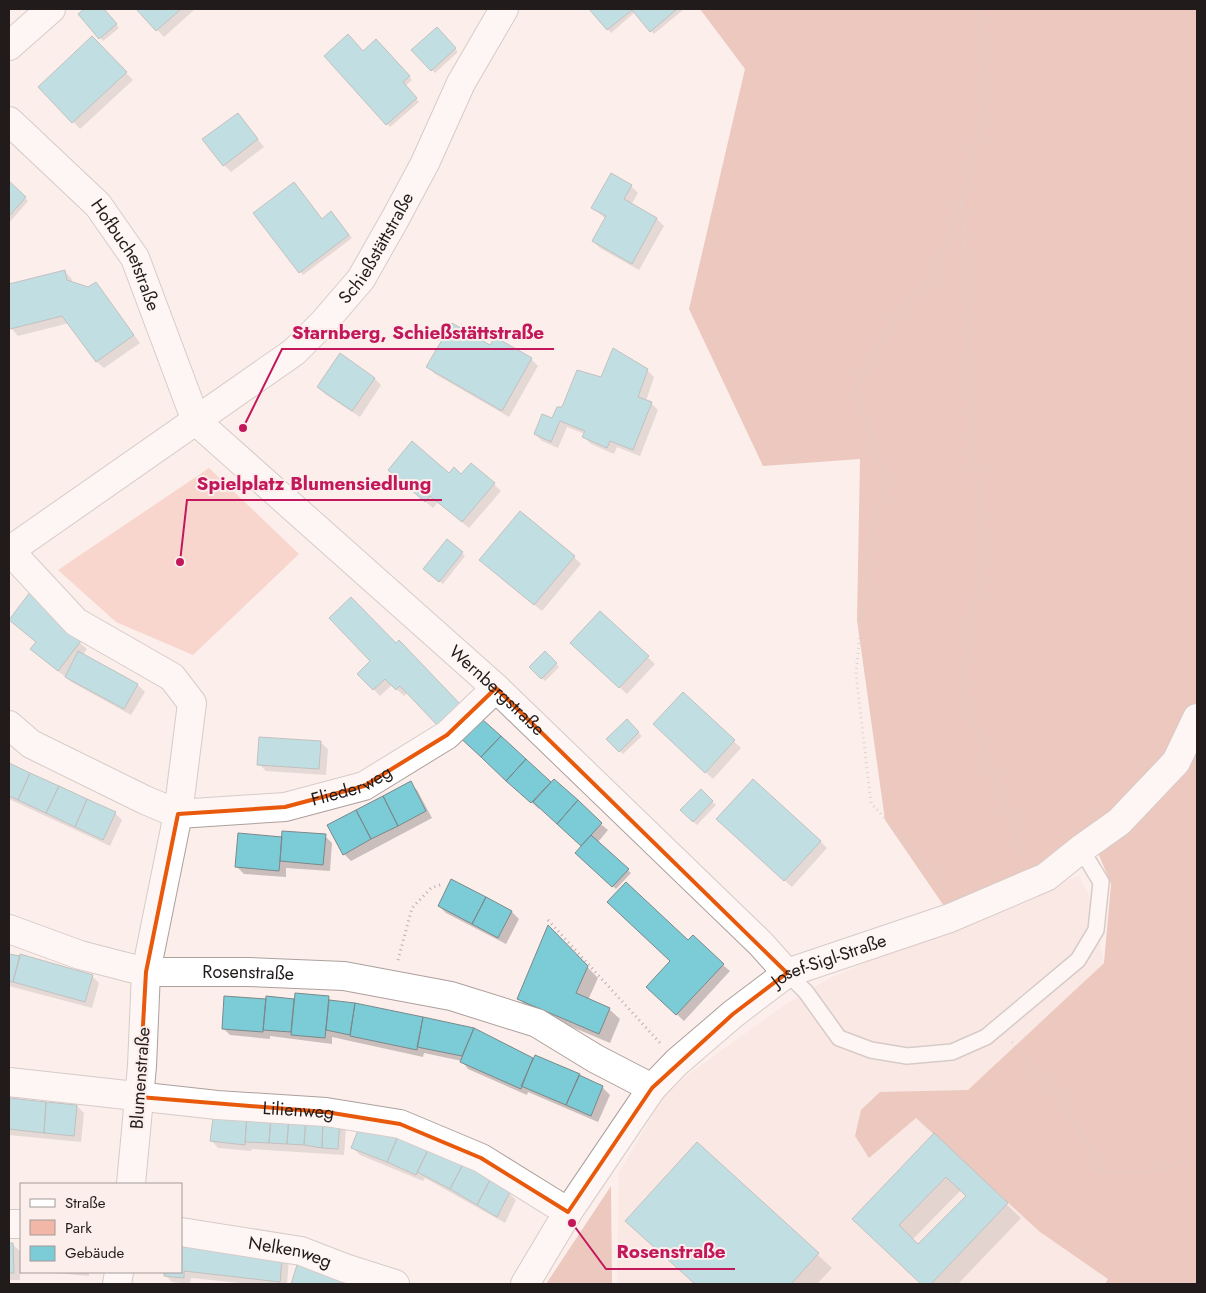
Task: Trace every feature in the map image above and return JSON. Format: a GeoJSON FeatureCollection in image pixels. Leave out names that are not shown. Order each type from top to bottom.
{"type":"FeatureCollection","features":[{"type":"Feature","properties":{"kind":"street"},"geometry":{"type":"LineString","coordinates":[[9,46],[51,9]]}},
{"type":"Feature","properties":{"kind":"street","name":"Schießstättstraße"},"geometry":{"type":"LineString","coordinates":[[9,551],[294,352],[324,322],[360,279],[396,219],[425,163],[460,83],[504,9]]}},
{"type":"Feature","properties":{"kind":"street","name":"Hofbuchetstraße"},"geometry":{"type":"LineString","coordinates":[[9,122],[98,205],[135,258],[196,421]]}},
{"type":"Feature","properties":{"kind":"street","name":"Wernbergstraße"},"geometry":{"type":"LineString","coordinates":[[196,421],[496,688],[754,937],[788,973]]}},
{"type":"Feature","properties":{"kind":"street"},"geometry":{"type":"LineString","coordinates":[[9,551],[76,622],[172,677],[192,703],[178,814],[146,972]]}},
{"type":"Feature","properties":{"kind":"street","name":"Fliederweg"},"geometry":{"type":"LineString","coordinates":[[9,724],[31,744],[145,800],[178,814],[285,807],[364,786],[447,735],[496,688]]}},
{"type":"Feature","properties":{"kind":"street","name":"Josef-Sigl-Straße"},"geometry":{"type":"LineString","coordinates":[[525,1284],[568,1212],[652,1088],[677,1062],[733,1014],[788,973],[950,918],[1046,877],[1119,822],[1176,762],[1197,718]]}},
{"type":"Feature","properties":{"kind":"street","name":"Rosenstraße"},"geometry":{"type":"LineString","coordinates":[[9,929],[80,955],[146,972],[248,972],[344,976],[450,996],[537,1023],[596,1059],[652,1088]]}},
{"type":"Feature","properties":{"kind":"street","name":"Blumenstraße"},"geometry":{"type":"LineString","coordinates":[[131,1183],[142,1066],[146,972]]}},
{"type":"Feature","properties":{"kind":"street","name":"Lilienweg"},"geometry":{"type":"LineString","coordinates":[[9,1082],[217,1105],[326,1112],[400,1124],[481,1158],[568,1212]]}},
{"type":"Feature","properties":{"kind":"street","name":"Nelkenweg"},"geometry":{"type":"LineString","coordinates":[[182,1232],[301,1251],[344,1268],[395,1284]]}},
{"type":"Feature","properties":{"kind":"lane"},"geometry":{"type":"LineString","coordinates":[[788,973],[806,992],[839,1038],[871,1050],[907,1056],[952,1052],[986,1037],[1078,960],[1096,930],[1101,882],[1081,849]]}},
{"type":"Feature","properties":{"kind":"path"},"geometry":{"type":"LineString","coordinates":[[957,914],[928,867],[871,803],[856,674],[868,548],[886,480],[855,389],[898,312],[930,282],[952,230],[971,169],[986,93],[976,9]]}},
{"type":"Feature","properties":{"kind":"path"},"geometry":{"type":"LineString","coordinates":[[962,198],[972,411],[982,561],[961,688],[1034,883]]}},
{"type":"Feature","properties":{"kind":"path"},"geometry":{"type":"LineString","coordinates":[[392,985],[412,908],[431,888],[443,884]]}},
{"type":"Feature","properties":{"kind":"path"},"geometry":{"type":"LineString","coordinates":[[548,920],[677,1062]]}},
{"type":"Feature","properties":{"kind":"path"},"geometry":{"type":"LineString","coordinates":[[1001,1024],[1015,1047],[1055,1091],[1090,1149],[1096,1169],[1109,1172],[1159,1169],[1188,1159],[1197,1161]]}},
{"type":"Feature","properties":{"kind":"highlighted area"},"geometry":{"type":"Polygon","coordinates":[[[496,688],[787,973],[733,1014],[652,1088],[568,1212],[481,1158],[400,1124],[326,1112],[139,1097],[146,972],[178,814],[285,807],[364,786],[447,735],[496,688]]]}},
{"type":"Feature","properties":{"kind":"shaded area"},"geometry":{"type":"Polygon","coordinates":[[[700,9],[1197,9],[1197,1284],[1105,1284],[1108,1279],[1040,1232],[916,1118],[869,1158],[855,1136],[861,1110],[880,1092],[968,1090],[1104,963],[1111,884],[1091,836],[1044,873],[944,906],[885,820],[857,620],[860,459],[763,466],[689,309],[745,69],[700,9]]]}},
{"type":"Feature","properties":{"kind":"shaded area"},"geometry":{"type":"Polygon","coordinates":[[[1079,876],[1090,898],[1104,962],[1015,1047],[967,1098],[855,1136],[869,1158],[916,1118],[1040,1232],[1109,1279],[1105,1284],[617,1284],[619,1172],[664,1096],[687,1075],[789,1002],[828,979],[952,925],[1029,897],[1079,876]]]}},
{"type":"Feature","properties":{"kind":"shaded area"},"geometry":{"type":"Polygon","coordinates":[[[611,1186],[612,1284],[546,1284],[611,1186]]]}},
{"type":"Feature","properties":{"kind":"green space"},"geometry":{"type":"Polygon","coordinates":[[[209,468],[299,554],[193,655],[116,622],[58,570],[209,468]]]}},
{"type":"Feature","properties":{"kind":"building"},"geometry":{"type":"Polygon","coordinates":[[[84,9],[104,9],[117,24],[99,39],[78,14],[84,9]]]}},
{"type":"Feature","properties":{"kind":"building"},"geometry":{"type":"Polygon","coordinates":[[[136,9],[181,9],[156,31],[136,9]]]}},
{"type":"Feature","properties":{"kind":"building"},"geometry":{"type":"Polygon","coordinates":[[[589,9],[677,9],[650,32],[632,10],[607,30],[589,9]]]}},
{"type":"Feature","properties":{"kind":"building"},"geometry":{"type":"Polygon","coordinates":[[[437,27],[456,48],[431,71],[411,50],[437,27]]]}},
{"type":"Feature","properties":{"kind":"building"},"geometry":{"type":"Polygon","coordinates":[[[348,34],[363,51],[376,39],[410,76],[403,82],[417,98],[386,125],[324,56],[348,34]]]}},
{"type":"Feature","properties":{"kind":"building"},"geometry":{"type":"Polygon","coordinates":[[[92,36],[127,72],[72,123],[38,87],[92,36]]]}},
{"type":"Feature","properties":{"kind":"building"},"geometry":{"type":"Polygon","coordinates":[[[238,113],[258,139],[223,166],[202,139],[238,113]]]}},
{"type":"Feature","properties":{"kind":"building"},"geometry":{"type":"Polygon","coordinates":[[[611,173],[632,185],[624,199],[657,218],[632,264],[592,241],[606,216],[591,208],[611,173]]]}},
{"type":"Feature","properties":{"kind":"building"},"geometry":{"type":"Polygon","coordinates":[[[9,181],[26,197],[9,216],[9,181]]]}},
{"type":"Feature","properties":{"kind":"building"},"geometry":{"type":"Polygon","coordinates":[[[294,182],[322,219],[331,211],[349,235],[299,273],[253,213],[294,182]]]}},
{"type":"Feature","properties":{"kind":"building"},"geometry":{"type":"Polygon","coordinates":[[[65,270],[67,280],[88,287],[96,282],[134,335],[96,362],[62,316],[10,329],[9,284],[65,270]]]}},
{"type":"Feature","properties":{"kind":"building"},"geometry":{"type":"Polygon","coordinates":[[[452,323],[490,345],[495,337],[532,358],[502,411],[426,367],[452,323]]]}},
{"type":"Feature","properties":{"kind":"building"},"geometry":{"type":"Polygon","coordinates":[[[613,348],[648,369],[638,397],[652,402],[633,450],[610,441],[607,448],[582,437],[585,431],[560,421],[551,442],[534,434],[542,414],[552,418],[557,407],[562,407],[577,370],[601,377],[613,348]]]}},
{"type":"Feature","properties":{"kind":"building"},"geometry":{"type":"Polygon","coordinates":[[[340,353],[375,378],[352,411],[317,387],[340,353]]]}},
{"type":"Feature","properties":{"kind":"building"},"geometry":{"type":"Polygon","coordinates":[[[412,441],[449,473],[454,467],[461,474],[471,463],[495,483],[462,522],[430,496],[425,502],[388,470],[412,441]]]}},
{"type":"Feature","properties":{"kind":"building"},"geometry":{"type":"Polygon","coordinates":[[[520,511],[575,556],[534,605],[479,560],[520,511]]]}},
{"type":"Feature","properties":{"kind":"building"},"geometry":{"type":"Polygon","coordinates":[[[447,539],[463,552],[439,582],[423,569],[447,539]]]}},
{"type":"Feature","properties":{"kind":"building"},"geometry":{"type":"Polygon","coordinates":[[[30,592],[62,617],[58,623],[81,641],[58,671],[30,649],[36,642],[9,620],[30,592]]]}},
{"type":"Feature","properties":{"kind":"building"},"geometry":{"type":"Polygon","coordinates":[[[351,597],[396,643],[399,640],[462,706],[439,727],[400,686],[396,690],[385,679],[373,690],[357,674],[370,661],[329,618],[351,597]]]}},
{"type":"Feature","properties":{"kind":"building"},"geometry":{"type":"Polygon","coordinates":[[[600,611],[649,656],[619,688],[570,643],[600,611]]]}},
{"type":"Feature","properties":{"kind":"building"},"geometry":{"type":"Polygon","coordinates":[[[78,651],[138,684],[124,709],[65,677],[78,651]]]}},
{"type":"Feature","properties":{"kind":"building"},"geometry":{"type":"Polygon","coordinates":[[[545,651],[557,663],[541,679],[529,667],[545,651]]]}},
{"type":"Feature","properties":{"kind":"building"},"geometry":{"type":"Polygon","coordinates":[[[683,692],[735,740],[705,773],[653,724],[683,692]]]}},
{"type":"Feature","properties":{"kind":"building"},"geometry":{"type":"Polygon","coordinates":[[[474,712],[501,736],[481,757],[455,733],[474,712]]]}},
{"type":"Feature","properties":{"kind":"building"},"geometry":{"type":"Polygon","coordinates":[[[627,719],[639,732],[619,752],[606,739],[627,719]]]}},
{"type":"Feature","properties":{"kind":"building"},"geometry":{"type":"Polygon","coordinates":[[[501,736],[526,759],[506,781],[481,757],[501,736]]]}},
{"type":"Feature","properties":{"kind":"building"},"geometry":{"type":"Polygon","coordinates":[[[259,737],[321,741],[319,769],[257,765],[259,737]]]}},
{"type":"Feature","properties":{"kind":"building"},"geometry":{"type":"Polygon","coordinates":[[[526,759],[551,782],[531,803],[506,781],[526,759]]]}},
{"type":"Feature","properties":{"kind":"building"},"geometry":{"type":"Polygon","coordinates":[[[9,763],[30,773],[18,800],[9,796],[9,763]]]}},
{"type":"Feature","properties":{"kind":"building"},"geometry":{"type":"Polygon","coordinates":[[[30,773],[59,786],[46,813],[18,800],[30,773]]]}},
{"type":"Feature","properties":{"kind":"building"},"geometry":{"type":"Polygon","coordinates":[[[554,779],[578,800],[557,824],[533,802],[554,779]]]}},
{"type":"Feature","properties":{"kind":"building"},"geometry":{"type":"Polygon","coordinates":[[[753,779],[821,841],[784,881],[716,819],[753,779]]]}},
{"type":"Feature","properties":{"kind":"building"},"geometry":{"type":"Polygon","coordinates":[[[411,781],[426,811],[398,826],[383,796],[411,781]]]}},
{"type":"Feature","properties":{"kind":"building"},"geometry":{"type":"Polygon","coordinates":[[[59,786],[87,799],[75,827],[46,813],[59,786]]]}},
{"type":"Feature","properties":{"kind":"building"},"geometry":{"type":"Polygon","coordinates":[[[701,789],[713,801],[693,822],[680,810],[701,789]]]}},
{"type":"Feature","properties":{"kind":"building"},"geometry":{"type":"Polygon","coordinates":[[[383,796],[398,826],[371,839],[356,810],[383,796]]]}},
{"type":"Feature","properties":{"kind":"building"},"geometry":{"type":"Polygon","coordinates":[[[87,799],[116,812],[103,840],[75,827],[87,799]]]}},
{"type":"Feature","properties":{"kind":"building"},"geometry":{"type":"Polygon","coordinates":[[[578,800],[602,823],[581,846],[557,824],[578,800]]]}},
{"type":"Feature","properties":{"kind":"building"},"geometry":{"type":"Polygon","coordinates":[[[356,810],[371,839],[343,855],[327,825],[356,810]]]}},
{"type":"Feature","properties":{"kind":"building"},"geometry":{"type":"Polygon","coordinates":[[[282,831],[326,834],[323,865],[280,861],[282,831]]]}},
{"type":"Feature","properties":{"kind":"building"},"geometry":{"type":"Polygon","coordinates":[[[238,833],[282,837],[279,871],[235,867],[238,833]]]}},
{"type":"Feature","properties":{"kind":"building"},"geometry":{"type":"Polygon","coordinates":[[[591,835],[629,869],[612,887],[575,853],[591,835]]]}},
{"type":"Feature","properties":{"kind":"building"},"geometry":{"type":"Polygon","coordinates":[[[451,879],[486,897],[472,924],[438,906],[451,879]]]}},
{"type":"Feature","properties":{"kind":"building"},"geometry":{"type":"Polygon","coordinates":[[[626,882],[688,940],[693,935],[724,964],[676,1015],[646,987],[670,961],[607,902],[626,882]]]}},
{"type":"Feature","properties":{"kind":"building"},"geometry":{"type":"Polygon","coordinates":[[[486,897],[512,911],[498,938],[472,924],[486,897]]]}},
{"type":"Feature","properties":{"kind":"building"},"geometry":{"type":"Polygon","coordinates":[[[548,925],[588,966],[576,993],[610,1008],[599,1034],[517,999],[548,925]]]}},
{"type":"Feature","properties":{"kind":"building"},"geometry":{"type":"Polygon","coordinates":[[[9,954],[20,956],[13,982],[9,981],[9,954]]]}},
{"type":"Feature","properties":{"kind":"building"},"geometry":{"type":"Polygon","coordinates":[[[20,954],[93,975],[85,1002],[13,982],[20,954]]]}},
{"type":"Feature","properties":{"kind":"building"},"geometry":{"type":"Polygon","coordinates":[[[295,993],[329,996],[325,1038],[291,1035],[295,993]]]}},
{"type":"Feature","properties":{"kind":"building"},"geometry":{"type":"Polygon","coordinates":[[[224,996],[266,999],[263,1032],[222,1029],[224,996]]]}},
{"type":"Feature","properties":{"kind":"building"},"geometry":{"type":"Polygon","coordinates":[[[266,996],[294,999],[291,1032],[263,1030],[266,996]]]}},
{"type":"Feature","properties":{"kind":"building"},"geometry":{"type":"Polygon","coordinates":[[[329,1000],[355,1003],[350,1035],[326,1030],[329,1000]]]}},
{"type":"Feature","properties":{"kind":"building"},"geometry":{"type":"Polygon","coordinates":[[[355,1003],[423,1017],[417,1050],[350,1036],[355,1003]]]}},
{"type":"Feature","properties":{"kind":"building"},"geometry":{"type":"Polygon","coordinates":[[[423,1017],[474,1028],[462,1056],[417,1047],[423,1017]]]}},
{"type":"Feature","properties":{"kind":"building"},"geometry":{"type":"Polygon","coordinates":[[[474,1028],[533,1058],[521,1089],[460,1062],[474,1028]]]}},
{"type":"Feature","properties":{"kind":"building"},"geometry":{"type":"Polygon","coordinates":[[[535,1055],[580,1074],[566,1105],[521,1086],[535,1055]]]}},
{"type":"Feature","properties":{"kind":"building"},"geometry":{"type":"Polygon","coordinates":[[[579,1075],[603,1086],[591,1116],[566,1105],[579,1075]]]}},
{"type":"Feature","properties":{"kind":"building"},"geometry":{"type":"Polygon","coordinates":[[[10,1098],[46,1102],[44,1133],[9,1129],[10,1098]]]}},
{"type":"Feature","properties":{"kind":"building"},"geometry":{"type":"Polygon","coordinates":[[[46,1102],[77,1105],[74,1136],[44,1133],[46,1102]]]}},
{"type":"Feature","properties":{"kind":"building"},"geometry":{"type":"Polygon","coordinates":[[[214,1111],[247,1114],[245,1145],[210,1141],[214,1111]]]}},
{"type":"Feature","properties":{"kind":"building"},"geometry":{"type":"Polygon","coordinates":[[[247,1114],[271,1116],[269,1143],[245,1142],[247,1114]]]}},
{"type":"Feature","properties":{"kind":"building"},"geometry":{"type":"Polygon","coordinates":[[[271,1116],[289,1116],[287,1144],[269,1143],[271,1116]]]}},
{"type":"Feature","properties":{"kind":"building"},"geometry":{"type":"Polygon","coordinates":[[[289,1116],[306,1118],[304,1145],[287,1144],[289,1116]]]}},
{"type":"Feature","properties":{"kind":"building"},"geometry":{"type":"Polygon","coordinates":[[[306,1118],[323,1120],[322,1148],[304,1145],[306,1118]]]}},
{"type":"Feature","properties":{"kind":"building"},"geometry":{"type":"Polygon","coordinates":[[[323,1120],[340,1121],[338,1149],[322,1148],[323,1120]]]}},
{"type":"Feature","properties":{"kind":"building"},"geometry":{"type":"Polygon","coordinates":[[[362,1120],[399,1134],[387,1162],[351,1148],[362,1120]]]}},
{"type":"Feature","properties":{"kind":"building"},"geometry":{"type":"Polygon","coordinates":[[[934,1133],[1008,1203],[931,1284],[921,1284],[852,1219],[934,1133]],[[946,1177],[899,1225],[918,1244],[966,1196],[946,1177]]]}},
{"type":"Feature","properties":{"kind":"building"},"geometry":{"type":"Polygon","coordinates":[[[399,1134],[430,1146],[416,1175],[387,1162],[399,1134]]]}},
{"type":"Feature","properties":{"kind":"building"},"geometry":{"type":"Polygon","coordinates":[[[697,1142],[819,1253],[791,1284],[695,1284],[625,1221],[697,1142]]]}},
{"type":"Feature","properties":{"kind":"building"},"geometry":{"type":"Polygon","coordinates":[[[430,1146],[463,1164],[450,1189],[417,1172],[430,1146]]]}},
{"type":"Feature","properties":{"kind":"building"},"geometry":{"type":"Polygon","coordinates":[[[463,1164],[490,1180],[477,1205],[450,1189],[463,1164]]]}},
{"type":"Feature","properties":{"kind":"building"},"geometry":{"type":"Polygon","coordinates":[[[490,1180],[510,1192],[497,1217],[477,1205],[490,1180]]]}},
{"type":"Feature","properties":{"kind":"building"},"geometry":{"type":"Polygon","coordinates":[[[9,1243],[13,1243],[14,1273],[9,1273],[9,1243]]]}},
{"type":"Feature","properties":{"kind":"building"},"geometry":{"type":"Polygon","coordinates":[[[182,1245],[283,1251],[280,1282],[184,1271],[184,1278],[164,1276],[164,1273],[182,1273],[182,1245]]]}},
{"type":"Feature","properties":{"kind":"building"},"geometry":{"type":"Polygon","coordinates":[[[297,1265],[359,1284],[291,1284],[297,1265]]]}},
{"type":"Feature","properties":{"kind":"place","name":"Starnberg, Schießstättstraße"},"geometry":{"type":"Point","coordinates":[243,428]}},
{"type":"Feature","properties":{"kind":"place","name":"Spielplatz Blumensiedlung"},"geometry":{"type":"Point","coordinates":[180,562]}},
{"type":"Feature","properties":{"kind":"place","name":"Rosenstraße"},"geometry":{"type":"Point","coordinates":[572,1223]}}]}
